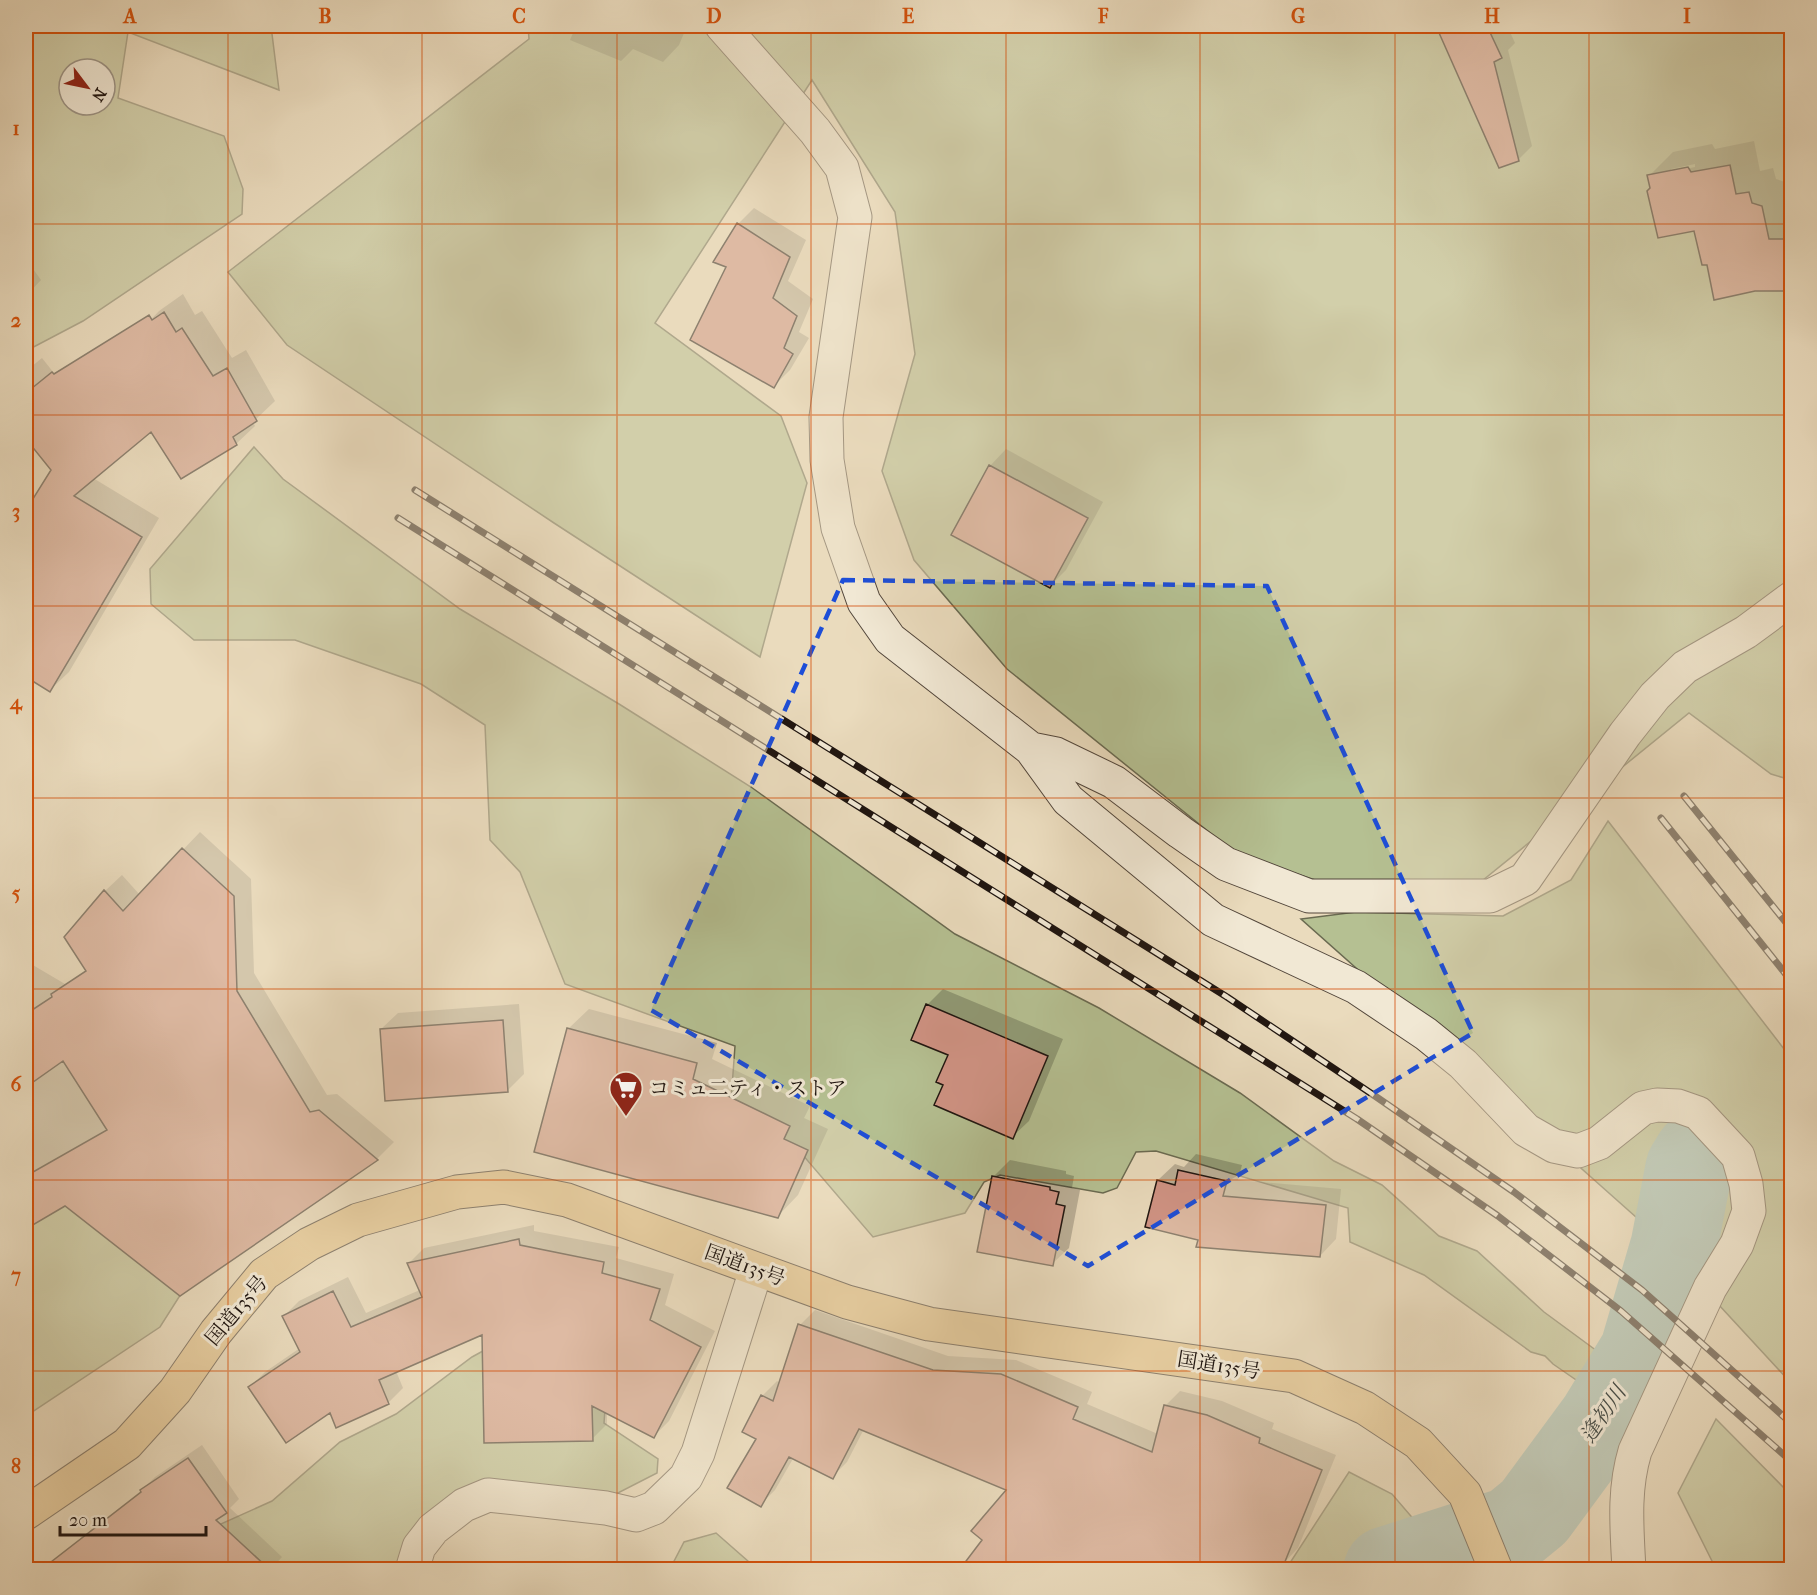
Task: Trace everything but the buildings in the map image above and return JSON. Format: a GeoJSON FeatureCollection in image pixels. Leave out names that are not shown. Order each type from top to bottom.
{"type":"FeatureCollection","features":[{"type":"Feature","properties":{"kind":"highway","name":"国道135号"},"geometry":{"type":"LineString","coordinates":[[26,1513],[127,1444],[175,1391],[216,1332],[264,1274],[309,1244],[358,1220],[457,1192],[504,1187],[567,1200],[847,1302],[929,1324],[1294,1377],[1365,1408],[1418,1443],[1465,1494],[1496,1569]]}},
{"type":"Feature","properties":{"kind":"street"},"geometry":{"type":"LineString","coordinates":[[722,26],[815,131],[842,168],[855,217],[826,417],[827,460],[838,528],[864,602],[890,639],[1031,749],[1068,800],[1213,920],[1356,987],[1426,1034],[1463,1064],[1526,1130],[1535,1136],[1554,1146],[1578,1151],[1599,1143],[1643,1108],[1658,1105],[1678,1106],[1698,1113],[1738,1156],[1746,1184],[1749,1211],[1737,1244],[1710,1288],[1635,1451],[1628,1474],[1626,1502],[1629,1569]]}},
{"type":"Feature","properties":{"kind":"street"},"geometry":{"type":"LineString","coordinates":[[1031,749],[1056,754],[1114,782],[1226,864],[1308,896],[1490,896],[1525,879],[1625,734],[1662,689],[1685,667],[1746,632],[1791,598]]}},
{"type":"Feature","properties":{"kind":"street"},"geometry":{"type":"LineString","coordinates":[[412,1569],[419,1547],[434,1529],[464,1505],[488,1495],[606,1508],[636,1515],[654,1509],[686,1477],[698,1453],[756,1270]]}},
{"type":"Feature","properties":{"kind":"highlighted area"},"geometry":{"type":"Polygon","coordinates":[[[843,580],[1267,586],[1473,1033],[1088,1266],[651,1010],[843,580]]]}},
{"type":"Feature","properties":{"kind":"green space"},"geometry":{"type":"Polygon","coordinates":[[[26,26],[271,26],[279,90],[128,32],[118,98],[224,136],[243,189],[242,214],[83,321],[26,351],[26,26]]]}},
{"type":"Feature","properties":{"kind":"green space"},"geometry":{"type":"Polygon","coordinates":[[[528,26],[1791,26],[1791,780],[1771,774],[1689,713],[1472,889],[1336,887],[1235,853],[1007,669],[914,560],[882,471],[915,354],[895,212],[812,80],[655,323],[781,416],[807,483],[760,657],[287,345],[228,272],[529,39],[528,26]]]}},
{"type":"Feature","properties":{"kind":"green space"},"geometry":{"type":"Polygon","coordinates":[[[254,447],[283,479],[460,609],[619,704],[751,787],[955,934],[1099,1008],[1240,1093],[1334,1161],[1382,1185],[1439,1236],[1477,1251],[1544,1312],[1616,1365],[1609,1395],[1590,1401],[1579,1382],[1545,1356],[1531,1352],[1424,1275],[1350,1242],[1348,1208],[1156,1151],[1136,1152],[1117,1188],[1103,1193],[1000,1175],[984,1182],[965,1213],[873,1237],[802,1154],[730,1115],[735,1046],[565,984],[520,872],[490,840],[485,725],[421,684],[295,640],[194,640],[151,604],[150,569],[254,447]]]}},
{"type":"Feature","properties":{"kind":"green space"},"geometry":{"type":"Polygon","coordinates":[[[1608,821],[1791,1058],[1791,1383],[1646,1226],[1301,919],[1356,912],[1503,916],[1571,880],[1608,821]]]}},
{"type":"Feature","properties":{"kind":"green space"},"geometry":{"type":"Polygon","coordinates":[[[110,1184],[186,1286],[160,1327],[26,1416],[26,1210],[110,1184]]]}},
{"type":"Feature","properties":{"kind":"green space"},"geometry":{"type":"Polygon","coordinates":[[[534,1323],[608,1368],[604,1423],[658,1459],[657,1473],[616,1494],[490,1479],[397,1569],[177,1570],[212,1528],[272,1501],[340,1442],[396,1414],[472,1357],[534,1323]]]}},
{"type":"Feature","properties":{"kind":"green space"},"geometry":{"type":"Polygon","coordinates":[[[1716,1419],[1791,1495],[1791,1569],[1716,1569],[1678,1493],[1716,1419]]]}},
{"type":"Feature","properties":{"kind":"green space"},"geometry":{"type":"Polygon","coordinates":[[[1349,1472],[1392,1494],[1428,1536],[1446,1569],[1286,1569],[1349,1472]]]}},
{"type":"Feature","properties":{"kind":"green space"},"geometry":{"type":"Polygon","coordinates":[[[716,1533],[757,1569],[670,1569],[684,1542],[716,1533]]]}},
{"type":"Feature","properties":{"kind":"waterway","name":"逢初川"},"geometry":{"type":"LineString","coordinates":[[1387,1570],[1512,1530],[1534,1512],[1601,1421],[1643,1352],[1674,1246],[1689,1168],[1697,1155]]}},
{"type":"Feature","properties":{"kind":"railway"},"geometry":{"type":"LineString","coordinates":[[415,490],[1227,997],[1375,1096],[1514,1192],[1642,1290],[1792,1424]]}},
{"type":"Feature","properties":{"kind":"railway"},"geometry":{"type":"LineString","coordinates":[[398,518],[1357,1119],[1498,1216],[1621,1311],[1792,1462]]}},
{"type":"Feature","properties":{"kind":"railway"},"geometry":{"type":"LineString","coordinates":[[1684,796],[1792,930]]}},
{"type":"Feature","properties":{"kind":"railway"},"geometry":{"type":"LineString","coordinates":[[1661,818],[1792,982]]}},
{"type":"Feature","properties":{"kind":"place","name":"コミュ二ティ・ストア"},"geometry":{"type":"Point","coordinates":[626,1117]}}]}
